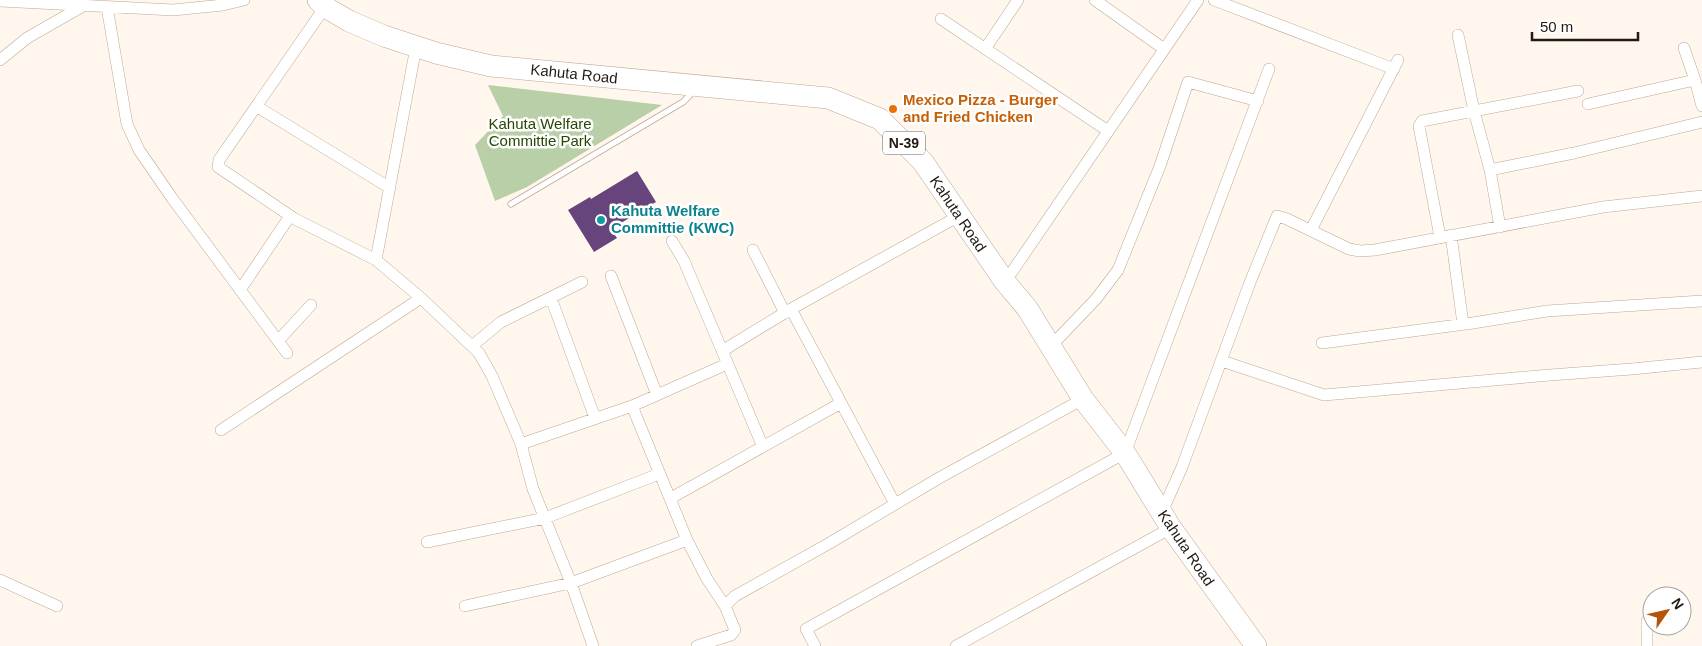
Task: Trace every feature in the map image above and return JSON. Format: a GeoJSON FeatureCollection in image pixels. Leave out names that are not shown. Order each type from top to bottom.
{"type":"FeatureCollection","features":[{"type":"Feature","properties":{"kind":"highway","name":"Kahuta Road"},"geometry":{"type":"LineString","coordinates":[[322,4],[349,21],[384,36],[416,47],[491,66],[828,98],[880,119],[923,162],[1005,282],[1027,308],[1083,399],[1125,453],[1166,520],[1256,646]]}},
{"type":"Feature","properties":{"kind":"street"},"geometry":{"type":"LineString","coordinates":[[0,1],[44,2],[83,6],[223,5],[244,0]]}},
{"type":"Feature","properties":{"kind":"street"},"geometry":{"type":"LineString","coordinates":[[986,49],[1018,0]]}},
{"type":"Feature","properties":{"kind":"street"},"geometry":{"type":"LineString","coordinates":[[1095,0],[1164,49]]}},
{"type":"Feature","properties":{"kind":"street"},"geometry":{"type":"LineString","coordinates":[[1005,282],[1198,0]]}},
{"type":"Feature","properties":{"kind":"street"},"geometry":{"type":"LineString","coordinates":[[1214,0],[1396,64],[1311,230]]}},
{"type":"Feature","properties":{"kind":"street"},"geometry":{"type":"LineString","coordinates":[[322,4],[219,160],[218,167],[290,216],[376,260],[421,298],[479,353],[492,376],[521,444],[533,489],[572,583],[594,646]]}},
{"type":"Feature","properties":{"kind":"street"},"geometry":{"type":"LineString","coordinates":[[112,5],[127,124],[145,158],[286,353]]}},
{"type":"Feature","properties":{"kind":"street"},"geometry":{"type":"LineString","coordinates":[[0,60],[27,38],[83,6]]}},
{"type":"Feature","properties":{"kind":"street"},"geometry":{"type":"LineString","coordinates":[[941,19],[1108,131]]}},
{"type":"Feature","properties":{"kind":"street"},"geometry":{"type":"LineString","coordinates":[[1458,35],[1474,111],[1490,170],[1500,227]]}},
{"type":"Feature","properties":{"kind":"street"},"geometry":{"type":"LineString","coordinates":[[376,260],[416,47]]}},
{"type":"Feature","properties":{"kind":"street"},"geometry":{"type":"LineString","coordinates":[[1684,48],[1702,106]]}},
{"type":"Feature","properties":{"kind":"street"},"geometry":{"type":"LineString","coordinates":[[815,646],[806,629],[1125,453],[1269,70]]}},
{"type":"Feature","properties":{"kind":"street"},"geometry":{"type":"LineString","coordinates":[[1588,104],[1695,80]]}},
{"type":"Feature","properties":{"kind":"street"},"geometry":{"type":"LineString","coordinates":[[1051,346],[1096,299],[1118,270],[1160,166],[1188,82],[1258,101]]}},
{"type":"Feature","properties":{"kind":"street"},"geometry":{"type":"LineString","coordinates":[[1463,324],[1446,236],[1419,126],[1422,120],[1578,91]]}},
{"type":"Feature","properties":{"kind":"street"},"geometry":{"type":"LineString","coordinates":[[256,106],[390,188]]}},
{"type":"Feature","properties":{"kind":"street"},"geometry":{"type":"LineString","coordinates":[[1490,170],[1574,153],[1702,122]]}},
{"type":"Feature","properties":{"kind":"street"},"geometry":{"type":"LineString","coordinates":[[956,646],[1166,520],[1182,467],[1248,285],[1277,216],[1349,249],[1360,251],[1375,250],[1603,207],[1702,196]]}},
{"type":"Feature","properties":{"kind":"street"},"geometry":{"type":"LineString","coordinates":[[240,290],[290,216]]}},
{"type":"Feature","properties":{"kind":"street"},"geometry":{"type":"LineString","coordinates":[[722,351],[788,311],[959,216]]}},
{"type":"Feature","properties":{"kind":"street"},"geometry":{"type":"LineString","coordinates":[[672,241],[684,261],[763,447]]}},
{"type":"Feature","properties":{"kind":"street"},"geometry":{"type":"LineString","coordinates":[[753,250],[841,403],[895,504]]}},
{"type":"Feature","properties":{"kind":"street"},"geometry":{"type":"LineString","coordinates":[[611,276],[656,394]]}},
{"type":"Feature","properties":{"kind":"street"},"geometry":{"type":"LineString","coordinates":[[472,346],[501,322],[582,282]]}},
{"type":"Feature","properties":{"kind":"street"},"geometry":{"type":"LineString","coordinates":[[221,430],[421,298]]}},
{"type":"Feature","properties":{"kind":"street"},"geometry":{"type":"LineString","coordinates":[[551,298],[595,418]]}},
{"type":"Feature","properties":{"kind":"street"},"geometry":{"type":"LineString","coordinates":[[1322,343],[1547,311],[1702,301]]}},
{"type":"Feature","properties":{"kind":"street"},"geometry":{"type":"LineString","coordinates":[[278,341],[311,305]]}},
{"type":"Feature","properties":{"kind":"street"},"geometry":{"type":"LineString","coordinates":[[1222,361],[1324,395],[1702,362]]}},
{"type":"Feature","properties":{"kind":"street"},"geometry":{"type":"LineString","coordinates":[[521,444],[632,406],[727,364]]}},
{"type":"Feature","properties":{"kind":"street"},"geometry":{"type":"LineString","coordinates":[[726,606],[735,596],[828,544],[939,478],[1083,399]]}},
{"type":"Feature","properties":{"kind":"street"},"geometry":{"type":"LineString","coordinates":[[671,498],[841,403]]}},
{"type":"Feature","properties":{"kind":"street"},"geometry":{"type":"LineString","coordinates":[[632,406],[687,540],[707,579],[726,606],[735,630],[731,635],[697,646]]}},
{"type":"Feature","properties":{"kind":"street"},"geometry":{"type":"LineString","coordinates":[[427,542],[544,518],[659,474]]}},
{"type":"Feature","properties":{"kind":"street"},"geometry":{"type":"LineString","coordinates":[[465,606],[572,583],[687,540]]}},
{"type":"Feature","properties":{"kind":"street"},"geometry":{"type":"LineString","coordinates":[[0,580],[56,606]]}},
{"type":"Feature","properties":{"kind":"lane"},"geometry":{"type":"LineString","coordinates":[[511,204],[683,102],[690,95],[693,85]]}},
{"type":"Feature","properties":{"kind":"green space","name":"Kahuta Welfare Committie Park"},"geometry":{"type":"Polygon","coordinates":[[[488,85],[662,105],[527,187],[495,201],[475,145],[503,116],[488,85]]]}},
{"type":"Feature","properties":{"kind":"building","name":"Kahuta Welfare Committie (KWC)"},"geometry":{"type":"Polygon","coordinates":[[[637,171],[656,202],[611,229],[617,238],[594,252],[568,210],[590,197],[591,199],[637,171]]]}},
{"type":"Feature","properties":{"kind":"place","name":"Mexico Pizza - Burger and Fried Chicken"},"geometry":{"type":"Point","coordinates":[893,109]}},
{"type":"Feature","properties":{"kind":"place","name":"Kahuta Welfare Committie (KWC)"},"geometry":{"type":"Point","coordinates":[601,220]}}]}
